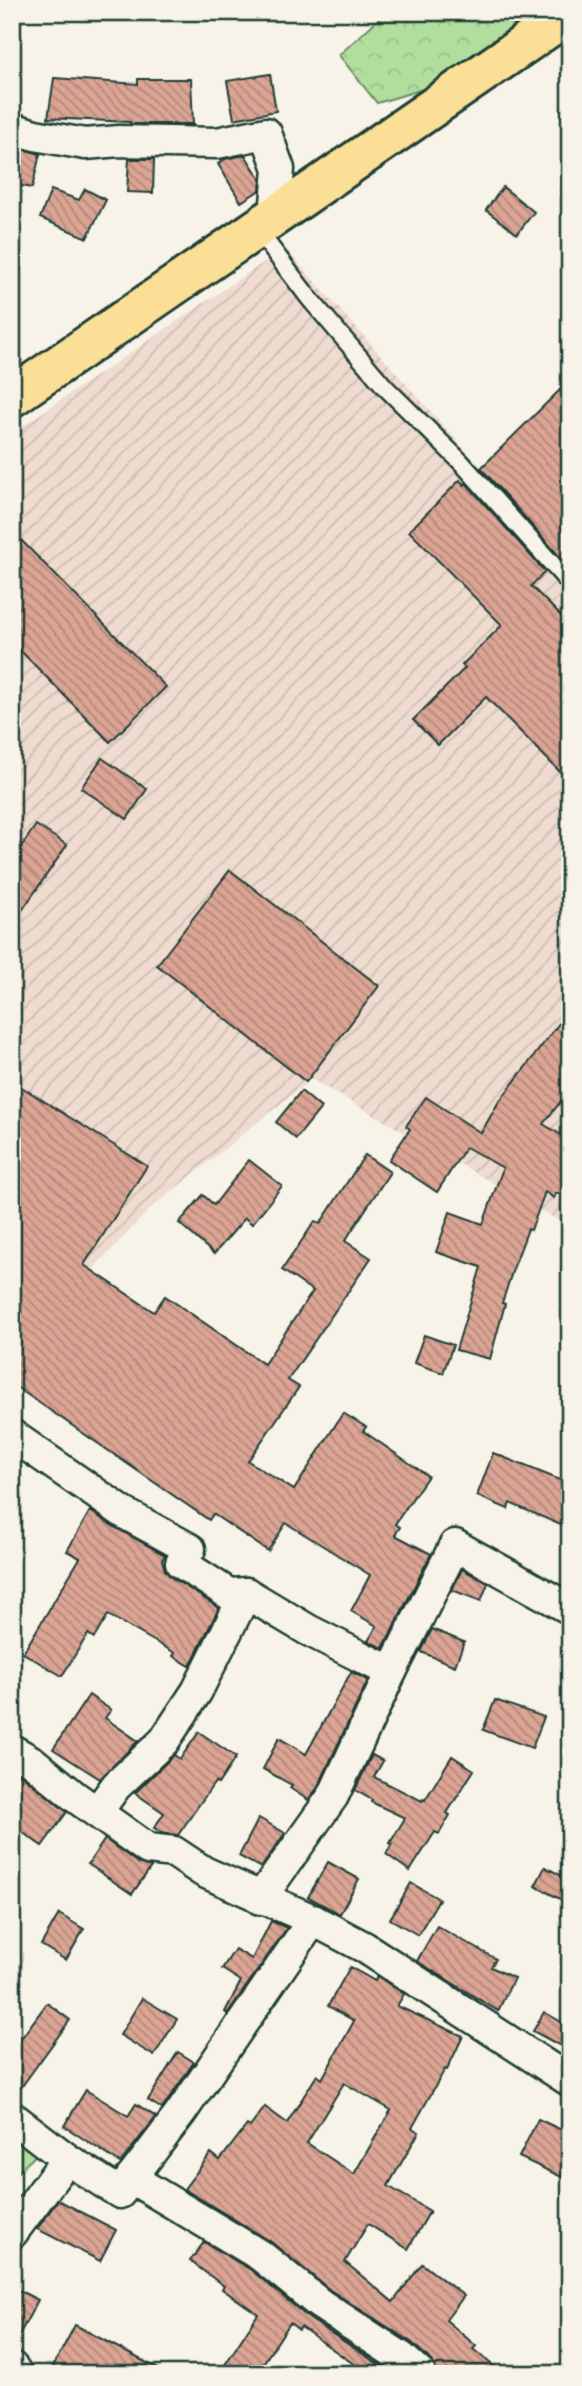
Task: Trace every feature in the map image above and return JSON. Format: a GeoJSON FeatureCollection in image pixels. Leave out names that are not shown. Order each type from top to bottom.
{"type":"FeatureCollection","features":[{"type":"Feature","properties":{"kind":"main road"},"geometry":{"type":"LineString","coordinates":[[12,397],[570,13]]}},
{"type":"Feature","properties":{"kind":"street"},"geometry":{"type":"LineString","coordinates":[[12,128],[85,144],[119,141],[217,143],[267,133],[279,169],[266,221]]}},
{"type":"Feature","properties":{"kind":"street"},"geometry":{"type":"LineString","coordinates":[[12,1435],[124,1513],[190,1549],[181,1563],[229,1594],[246,1593],[308,1630],[391,1672]]}},
{"type":"Feature","properties":{"kind":"street"},"geometry":{"type":"LineString","coordinates":[[260,1899],[333,1796],[455,1545],[570,1609]]}},
{"type":"Feature","properties":{"kind":"street"},"geometry":{"type":"LineString","coordinates":[[97,1812],[116,1786],[164,1741],[197,1691],[246,1593]]}},
{"type":"Feature","properties":{"kind":"street"},"geometry":{"type":"LineString","coordinates":[[12,1749],[148,1850],[174,1852],[204,1872],[260,1899],[313,1920],[364,1947],[570,2081]]}},
{"type":"Feature","properties":{"kind":"street"},"geometry":{"type":"LineString","coordinates":[[12,2117],[67,2159],[120,2193],[180,2114],[313,1920]]}},
{"type":"Feature","properties":{"kind":"street"},"geometry":{"type":"LineString","coordinates":[[12,2233],[67,2159]]}},
{"type":"Feature","properties":{"kind":"street"},"geometry":{"type":"LineString","coordinates":[[131,2178],[261,2256],[320,2304],[401,2357],[416,2373]]}},
{"type":"Feature","properties":{"kind":"street"},"geometry":{"type":"LineString","coordinates":[[12,2367],[17,2374]]}},
{"type":"Feature","properties":{"kind":"lane"},"geometry":{"type":"LineString","coordinates":[[266,221],[309,298],[385,387],[461,462],[570,584]]}},
{"type":"Feature","properties":{"kind":"shaded area"},"geometry":{"type":"Polygon","coordinates":[[[285,248],[570,568],[570,1227],[311,1079],[151,1208],[12,1354],[12,433],[285,248]]]}},
{"type":"Feature","properties":{"kind":"green space"},"geometry":{"type":"Polygon","coordinates":[[[386,12],[529,12],[450,81],[377,103],[339,55],[386,12]]]}},
{"type":"Feature","properties":{"kind":"green space"},"geometry":{"type":"Polygon","coordinates":[[[12,2127],[42,2149],[12,2178],[12,2127]]]}},
{"type":"Feature","properties":{"kind":"building"},"geometry":{"type":"Polygon","coordinates":[[[270,74],[276,111],[234,119],[227,81],[270,74]]]}},
{"type":"Feature","properties":{"kind":"building"},"geometry":{"type":"Polygon","coordinates":[[[54,78],[138,84],[138,79],[191,79],[193,124],[130,124],[48,118],[54,78]]]}},
{"type":"Feature","properties":{"kind":"building"},"geometry":{"type":"Polygon","coordinates":[[[12,146],[40,154],[32,188],[12,184],[12,146]]]}},
{"type":"Feature","properties":{"kind":"building"},"geometry":{"type":"Polygon","coordinates":[[[245,155],[261,180],[260,190],[241,202],[218,164],[225,159],[245,155]]]}},
{"type":"Feature","properties":{"kind":"building"},"geometry":{"type":"Polygon","coordinates":[[[129,159],[154,159],[153,193],[127,192],[129,159]]]}},
{"type":"Feature","properties":{"kind":"building"},"geometry":{"type":"Polygon","coordinates":[[[503,187],[534,212],[517,234],[486,210],[503,187]]]}},
{"type":"Feature","properties":{"kind":"building"},"geometry":{"type":"Polygon","coordinates":[[[85,189],[106,200],[87,238],[40,218],[51,190],[79,200],[85,189]]]}},
{"type":"Feature","properties":{"kind":"building"},"geometry":{"type":"Polygon","coordinates":[[[570,380],[570,547],[560,557],[481,468],[570,380]]]}},
{"type":"Feature","properties":{"kind":"building"},"geometry":{"type":"Polygon","coordinates":[[[460,480],[464,485],[466,483],[545,572],[531,586],[570,625],[570,782],[486,697],[438,745],[413,720],[465,668],[462,665],[502,625],[409,531],[460,480]]]}},
{"type":"Feature","properties":{"kind":"building"},"geometry":{"type":"Polygon","coordinates":[[[12,531],[166,687],[110,742],[12,642],[12,531]]]}},
{"type":"Feature","properties":{"kind":"building"},"geometry":{"type":"Polygon","coordinates":[[[102,758],[147,789],[127,819],[81,788],[102,758]]]}},
{"type":"Feature","properties":{"kind":"building"},"geometry":{"type":"Polygon","coordinates":[[[36,825],[67,845],[12,925],[12,860],[36,825]]]}},
{"type":"Feature","properties":{"kind":"building"},"geometry":{"type":"Polygon","coordinates":[[[230,870],[379,986],[306,1082],[157,965],[230,870]]]}},
{"type":"Feature","properties":{"kind":"building"},"geometry":{"type":"Polygon","coordinates":[[[570,1009],[570,1090],[543,1124],[570,1140],[570,1199],[556,1193],[554,1198],[545,1192],[513,1269],[502,1303],[505,1304],[490,1359],[456,1350],[481,1267],[436,1252],[450,1212],[483,1224],[503,1168],[466,1147],[437,1192],[389,1160],[410,1129],[406,1126],[426,1097],[481,1133],[498,1103],[570,1009]]]}},
{"type":"Feature","properties":{"kind":"building"},"geometry":{"type":"Polygon","coordinates":[[[12,1081],[147,1166],[84,1265],[154,1312],[165,1296],[264,1364],[313,1291],[282,1270],[315,1221],[320,1224],[365,1155],[390,1172],[345,1241],[371,1258],[288,1380],[299,1387],[248,1461],[294,1490],[343,1413],[366,1427],[363,1431],[428,1476],[395,1524],[400,1527],[395,1535],[431,1554],[383,1648],[368,1641],[377,1626],[351,1611],[370,1575],[286,1523],[268,1551],[213,1514],[209,1520],[12,1384],[12,1081]]]}},
{"type":"Feature","properties":{"kind":"building"},"geometry":{"type":"Polygon","coordinates":[[[301,1091],[321,1108],[296,1139],[276,1122],[301,1091]]]}},
{"type":"Feature","properties":{"kind":"building"},"geometry":{"type":"Polygon","coordinates":[[[249,1160],[282,1186],[252,1224],[245,1218],[214,1254],[179,1223],[203,1195],[214,1205],[249,1160]]]}},
{"type":"Feature","properties":{"kind":"building"},"geometry":{"type":"Polygon","coordinates":[[[424,1335],[453,1345],[443,1373],[414,1363],[424,1335]]]}},
{"type":"Feature","properties":{"kind":"building"},"geometry":{"type":"Polygon","coordinates":[[[493,1453],[570,1484],[570,1529],[510,1503],[508,1509],[477,1496],[493,1453]]]}},
{"type":"Feature","properties":{"kind":"building"},"geometry":{"type":"Polygon","coordinates":[[[90,1511],[165,1555],[162,1560],[171,1577],[219,1608],[190,1666],[173,1656],[175,1653],[108,1615],[94,1638],[88,1634],[62,1676],[23,1653],[80,1558],[67,1551],[90,1511]]]}},
{"type":"Feature","properties":{"kind":"building"},"geometry":{"type":"Polygon","coordinates":[[[462,1569],[488,1583],[481,1601],[452,1590],[462,1569]]]}},
{"type":"Feature","properties":{"kind":"building"},"geometry":{"type":"Polygon","coordinates":[[[432,1629],[464,1642],[455,1666],[421,1652],[432,1629]]]}},
{"type":"Feature","properties":{"kind":"building"},"geometry":{"type":"Polygon","coordinates":[[[351,1672],[368,1680],[318,1787],[308,1800],[290,1788],[292,1785],[263,1769],[279,1738],[306,1754],[351,1672]]]}},
{"type":"Feature","properties":{"kind":"building"},"geometry":{"type":"Polygon","coordinates":[[[89,1695],[111,1710],[105,1718],[138,1741],[100,1779],[53,1749],[89,1695]]]}},
{"type":"Feature","properties":{"kind":"building"},"geometry":{"type":"Polygon","coordinates":[[[495,1700],[544,1717],[532,1748],[483,1730],[495,1700]]]}},
{"type":"Feature","properties":{"kind":"building"},"geometry":{"type":"Polygon","coordinates":[[[199,1732],[236,1757],[178,1835],[162,1833],[154,1828],[164,1813],[135,1793],[174,1755],[180,1759],[199,1732]]]}},
{"type":"Feature","properties":{"kind":"building"},"geometry":{"type":"Polygon","coordinates":[[[372,1755],[383,1761],[374,1777],[422,1801],[452,1756],[474,1770],[447,1813],[450,1815],[439,1834],[435,1832],[410,1871],[386,1854],[405,1818],[371,1802],[372,1800],[355,1790],[372,1755]]]}},
{"type":"Feature","properties":{"kind":"building"},"geometry":{"type":"Polygon","coordinates":[[[12,1770],[67,1812],[42,1846],[12,1825],[12,1770]]]}},
{"type":"Feature","properties":{"kind":"building"},"geometry":{"type":"Polygon","coordinates":[[[259,1818],[285,1833],[261,1868],[239,1856],[259,1818]]]}},
{"type":"Feature","properties":{"kind":"building"},"geometry":{"type":"Polygon","coordinates":[[[105,1839],[138,1863],[151,1867],[132,1894],[88,1864],[105,1839]]]}},
{"type":"Feature","properties":{"kind":"building"},"geometry":{"type":"Polygon","coordinates":[[[328,1862],[359,1879],[340,1914],[308,1897],[328,1862]]]}},
{"type":"Feature","properties":{"kind":"building"},"geometry":{"type":"Polygon","coordinates":[[[545,1867],[570,1880],[570,1904],[535,1886],[545,1867]]]}},
{"type":"Feature","properties":{"kind":"building"},"geometry":{"type":"Polygon","coordinates":[[[411,1883],[439,1899],[418,1935],[390,1919],[411,1883]]]}},
{"type":"Feature","properties":{"kind":"building"},"geometry":{"type":"Polygon","coordinates":[[[59,1914],[84,1929],[66,1960],[41,1945],[59,1914]]]}},
{"type":"Feature","properties":{"kind":"building"},"geometry":{"type":"Polygon","coordinates":[[[271,1921],[287,1928],[227,2014],[225,2012],[241,1981],[222,1969],[235,1949],[252,1959],[271,1921]]]}},
{"type":"Feature","properties":{"kind":"building"},"geometry":{"type":"Polygon","coordinates":[[[437,1926],[496,1959],[491,1967],[514,1978],[498,2011],[417,1961],[437,1926]]]}},
{"type":"Feature","properties":{"kind":"building"},"geometry":{"type":"Polygon","coordinates":[[[350,1967],[375,1981],[377,1976],[404,1994],[397,2006],[463,2036],[447,2070],[445,2069],[412,2128],[419,2132],[388,2186],[430,2211],[408,2249],[368,2224],[345,2262],[393,2302],[422,2264],[464,2296],[446,2320],[476,2346],[473,2349],[503,2374],[437,2374],[432,2361],[411,2342],[330,2290],[270,2241],[184,2189],[211,2153],[220,2160],[265,2107],[287,2123],[317,2075],[322,2079],[354,2021],[328,2006],[350,1967]],[[344,2083],[307,2143],[354,2174],[391,2110],[344,2083]]]}},
{"type":"Feature","properties":{"kind":"building"},"geometry":{"type":"Polygon","coordinates":[[[142,1998],[177,2019],[154,2056],[120,2035],[142,1998]]]}},
{"type":"Feature","properties":{"kind":"building"},"geometry":{"type":"Polygon","coordinates":[[[47,2003],[70,2020],[12,2100],[12,2051],[47,2003]]]}},
{"type":"Feature","properties":{"kind":"building"},"geometry":{"type":"Polygon","coordinates":[[[544,2012],[570,2027],[570,2051],[533,2031],[544,2012]]]}},
{"type":"Feature","properties":{"kind":"building"},"geometry":{"type":"Polygon","coordinates":[[[178,2052],[194,2062],[162,2109],[148,2100],[178,2052]]]}},
{"type":"Feature","properties":{"kind":"building"},"geometry":{"type":"Polygon","coordinates":[[[86,2090],[128,2116],[136,2104],[156,2117],[120,2163],[64,2126],[86,2090]]]}},
{"type":"Feature","properties":{"kind":"building"},"geometry":{"type":"Polygon","coordinates":[[[538,2119],[570,2134],[570,2181],[519,2157],[538,2119]]]}},
{"type":"Feature","properties":{"kind":"building"},"geometry":{"type":"Polygon","coordinates":[[[58,2200],[116,2230],[100,2261],[37,2229],[58,2200]]]}},
{"type":"Feature","properties":{"kind":"building"},"geometry":{"type":"Polygon","coordinates":[[[204,2242],[251,2270],[310,2319],[393,2374],[349,2374],[355,2365],[301,2327],[299,2330],[290,2323],[256,2374],[219,2374],[258,2314],[222,2289],[224,2286],[190,2261],[204,2242]]]}},
{"type":"Feature","properties":{"kind":"building"},"geometry":{"type":"Polygon","coordinates":[[[12,2287],[38,2300],[12,2348],[12,2287]]]}},
{"type":"Feature","properties":{"kind":"building"},"geometry":{"type":"Polygon","coordinates":[[[75,2325],[168,2374],[49,2374],[75,2325]]]}}]}
